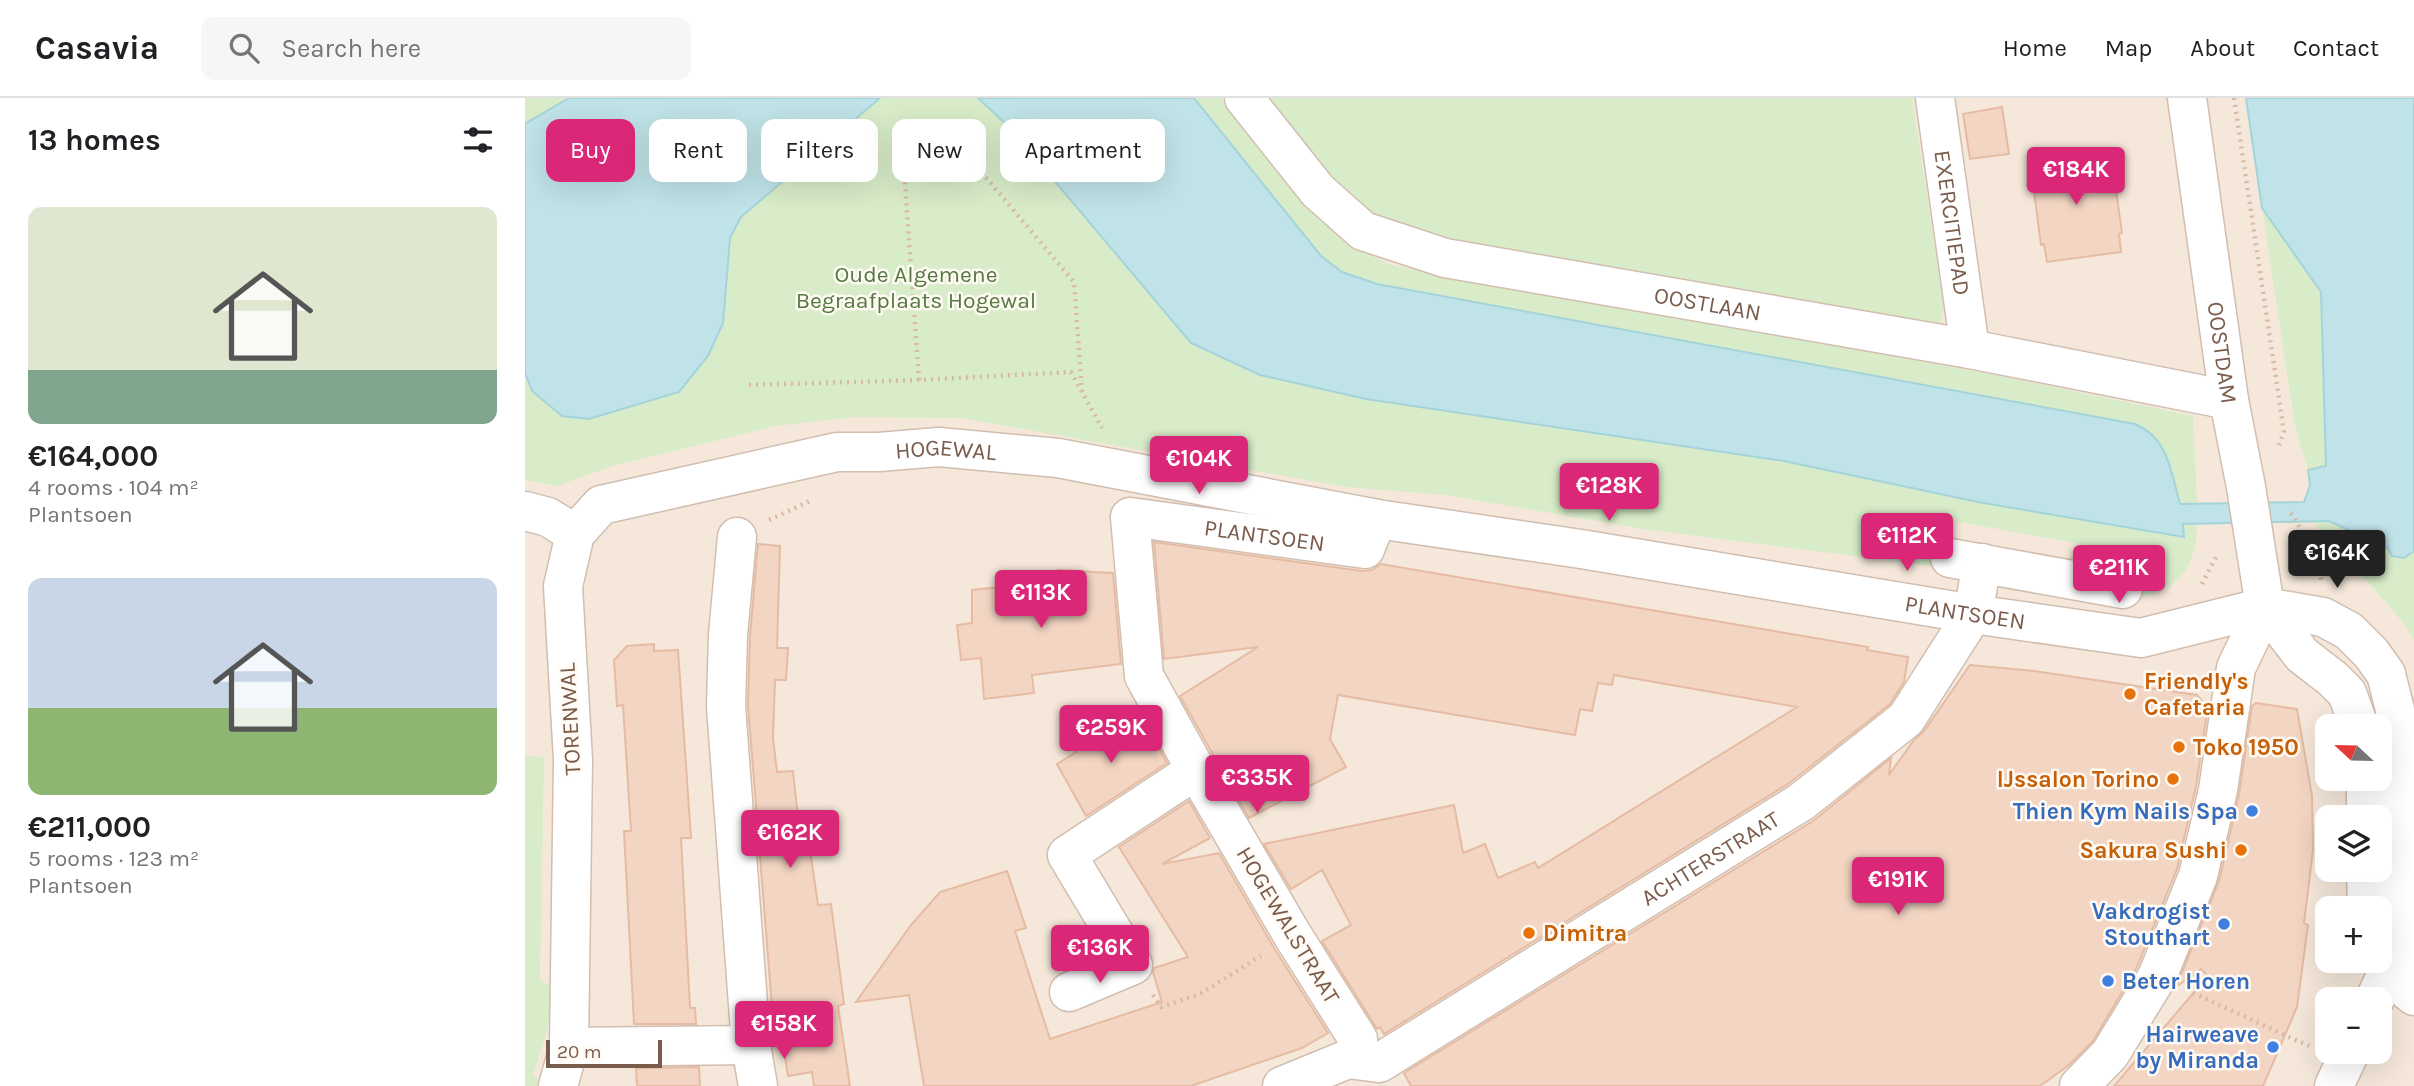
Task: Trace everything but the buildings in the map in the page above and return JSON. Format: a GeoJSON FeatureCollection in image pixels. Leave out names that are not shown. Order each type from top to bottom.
{"type":"FeatureCollection","features":[{"type":"Feature","properties":{"kind":"street","name":"OOSTLAAN"},"geometry":{"type":"LineString","coordinates":[[1244,98],[1318,191],[1363,231],[1445,258],[1970,349],[2229,400]]}},
{"type":"Feature","properties":{"kind":"street","name":"EXERCITIEPAD"},"geometry":{"type":"LineString","coordinates":[[1935,98],[1970,349]]}},
{"type":"Feature","properties":{"kind":"street","name":"OOSTDAM"},"geometry":{"type":"LineString","coordinates":[[2187,98],[2229,400],[2265,607]]}},
{"type":"Feature","properties":{"kind":"street","name":"HOGEWAL"},"geometry":{"type":"LineString","coordinates":[[741,473],[837,452],[939,447],[1058,457],[1111,456],[1153,477]]}},
{"type":"Feature","properties":{"kind":"street","name":"TORENWAL"},"geometry":{"type":"LineString","coordinates":[[558,1086],[569,1047],[573,914],[573,760],[563,586],[575,534],[601,505],[741,473]]}},
{"type":"Feature","properties":{"kind":"street","name":"PLANTSOEN"},"geometry":{"type":"LineString","coordinates":[[1153,477],[1377,519],[1581,549],[1973,614],[2141,638],[2265,607],[2323,617],[2349,631],[2371,653],[2386,674],[2405,712],[2401,794],[2384,896]]}},
{"type":"Feature","properties":{"kind":"street"},"geometry":{"type":"LineString","coordinates":[[525,510],[548,517],[575,534]]}},
{"type":"Feature","properties":{"kind":"street","name":"PLANTSOEN"},"geometry":{"type":"LineString","coordinates":[[1133,557],[1130,517],[1365,549],[1377,519]]}},
{"type":"Feature","properties":{"kind":"street"},"geometry":{"type":"LineString","coordinates":[[737,537],[728,635],[726,706],[751,1045],[758,1086]]}},
{"type":"Feature","properties":{"kind":"street","name":"HOGEWALSTRAAT"},"geometry":{"type":"LineString","coordinates":[[1133,557],[1145,676],[1196,770],[1293,936],[1376,1069]]}},
{"type":"Feature","properties":{"kind":"street"},"geometry":{"type":"LineString","coordinates":[[1973,614],[1966,561],[2123,589]]}},
{"type":"Feature","properties":{"kind":"street"},"geometry":{"type":"LineString","coordinates":[[2079,1086],[2110,1054],[2157,977],[2198,876],[2218,790],[2236,668],[2265,607],[2302,655],[2347,693],[2355,714]]}},
{"type":"Feature","properties":{"kind":"street","name":"ACHTERSTRAAT"},"geometry":{"type":"LineString","coordinates":[[1282,1086],[1348,1059],[1376,1069],[1801,802],[1906,719],[1973,614]]}},
{"type":"Feature","properties":{"kind":"street"},"geometry":{"type":"LineString","coordinates":[[1069,992],[1133,965],[1067,855],[1196,770]]}},
{"type":"Feature","properties":{"kind":"street"},"geometry":{"type":"LineString","coordinates":[[2392,910],[2407,925],[2414,940]]}},
{"type":"Feature","properties":{"kind":"street"},"geometry":{"type":"LineString","coordinates":[[569,1047],[751,1045]]}},
{"type":"Feature","properties":{"kind":"path"},"geometry":{"type":"LineString","coordinates":[[2234,98],[2284,432],[2274,455]]}},
{"type":"Feature","properties":{"kind":"path"},"geometry":{"type":"LineString","coordinates":[[919,380],[901,127],[940,123],[1074,282],[1082,392]]}},
{"type":"Feature","properties":{"kind":"path"},"geometry":{"type":"LineString","coordinates":[[749,385],[1071,372],[1111,456]]}},
{"type":"Feature","properties":{"kind":"path"},"geometry":{"type":"LineString","coordinates":[[2298,526],[2317,556]]}},
{"type":"Feature","properties":{"kind":"path"},"geometry":{"type":"LineString","coordinates":[[1133,965],[1161,1007],[1200,994],[1293,936]]}},
{"type":"Feature","properties":{"kind":"path"},"geometry":{"type":"LineString","coordinates":[[2157,977],[2343,1067]]}},
{"type":"Feature","properties":{"kind":"shaded area"},"geometry":{"type":"Polygon","coordinates":[[[525,98],[2246,98],[2295,427],[2308,470],[2310,485],[2305,502],[2329,521],[2388,548],[2414,551],[2414,1086],[525,1086],[525,98]]]}},
{"type":"Feature","properties":{"kind":"green space"},"geometry":{"type":"Polygon","coordinates":[[[525,98],[569,98],[525,124],[525,98]]]}},
{"type":"Feature","properties":{"kind":"green space","name":"Oude Algemene Begraafplaats Hogewal"},"geometry":{"type":"Polygon","coordinates":[[[880,98],[978,98],[1000,119],[1000,182],[1055,182],[1191,343],[1260,375],[1366,399],[1784,461],[1978,502],[2183,537],[2183,524],[2197,523],[2193,555],[2180,577],[2171,585],[2145,597],[2128,601],[2136,554],[1948,520],[1939,567],[1643,529],[1445,495],[1346,487],[961,418],[854,417],[776,426],[612,466],[557,486],[525,480],[525,373],[532,391],[723,323],[730,237],[741,217],[782,182],[878,182],[878,119],[855,119],[880,98]]]}},
{"type":"Feature","properties":{"kind":"green space"},"geometry":{"type":"Polygon","coordinates":[[[1194,98],[1221,98],[1304,202],[1343,239],[1390,265],[2001,376],[2193,416],[2197,504],[2179,504],[2172,468],[2099,417],[1377,284],[1342,272],[1321,256],[1194,98]]]}},
{"type":"Feature","properties":{"kind":"green space"},"geometry":{"type":"Polygon","coordinates":[[[1262,98],[1912,98],[1944,308],[1940,327],[1446,241],[1402,227],[1380,219],[1348,196],[1322,170],[1262,98]]]}},
{"type":"Feature","properties":{"kind":"green space"},"geometry":{"type":"Polygon","coordinates":[[[2262,208],[2321,292],[2326,466],[2308,470],[2295,427],[2262,208]]]}},
{"type":"Feature","properties":{"kind":"green space"},"geometry":{"type":"Polygon","coordinates":[[[2313,521],[2329,521],[2388,548],[2414,551],[2414,639],[2391,607],[2313,521]]]}},
{"type":"Feature","properties":{"kind":"green space"},"geometry":{"type":"Polygon","coordinates":[[[525,756],[544,757],[540,979],[553,989],[548,1028],[533,1075],[540,1081],[537,1086],[525,1086],[525,756]]]}},
{"type":"Feature","properties":{"kind":"water"},"geometry":{"type":"Polygon","coordinates":[[[569,98],[880,98],[855,119],[761,119],[761,182],[782,182],[741,217],[730,238],[723,323],[708,356],[679,392],[589,419],[562,416],[532,391],[525,373],[525,124],[569,98]]]}},
{"type":"Feature","properties":{"kind":"water"},"geometry":{"type":"Polygon","coordinates":[[[978,98],[1194,98],[1321,256],[1342,272],[1377,284],[2135,424],[2146,430],[2162,447],[2180,504],[2304,502],[2310,485],[2308,470],[2326,466],[2321,292],[2262,208],[2246,98],[2414,98],[2414,551],[2404,558],[2392,556],[2388,548],[2329,521],[2183,524],[2184,537],[1978,502],[1784,461],[1366,399],[1260,375],[1191,343],[1055,182],[1165,182],[1165,119],[1000,119],[978,98]]]}},
{"type":"Feature","properties":{"kind":"place","name":"Friendly's Cafetaria"},"geometry":{"type":"Point","coordinates":[2130,694]}},
{"type":"Feature","properties":{"kind":"place","name":"Toko 1950"},"geometry":{"type":"Point","coordinates":[2179,747]}},
{"type":"Feature","properties":{"kind":"place","name":"IJssalon Torino"},"geometry":{"type":"Point","coordinates":[2173,779]}},
{"type":"Feature","properties":{"kind":"place","name":"Thien Kym Nails Spa"},"geometry":{"type":"Point","coordinates":[2252,811]}},
{"type":"Feature","properties":{"kind":"place","name":"Sakura Sushi"},"geometry":{"type":"Point","coordinates":[2241,850]}},
{"type":"Feature","properties":{"kind":"place","name":"Vakdrogist Stouthart"},"geometry":{"type":"Point","coordinates":[2224,924]}},
{"type":"Feature","properties":{"kind":"place","name":"Dimitra"},"geometry":{"type":"Point","coordinates":[1529,933]}},
{"type":"Feature","properties":{"kind":"place","name":"Beter Horen"},"geometry":{"type":"Point","coordinates":[2108,981]}},
{"type":"Feature","properties":{"kind":"place","name":"Hairweave by Miranda"},"geometry":{"type":"Point","coordinates":[2273,1047]}}]}
